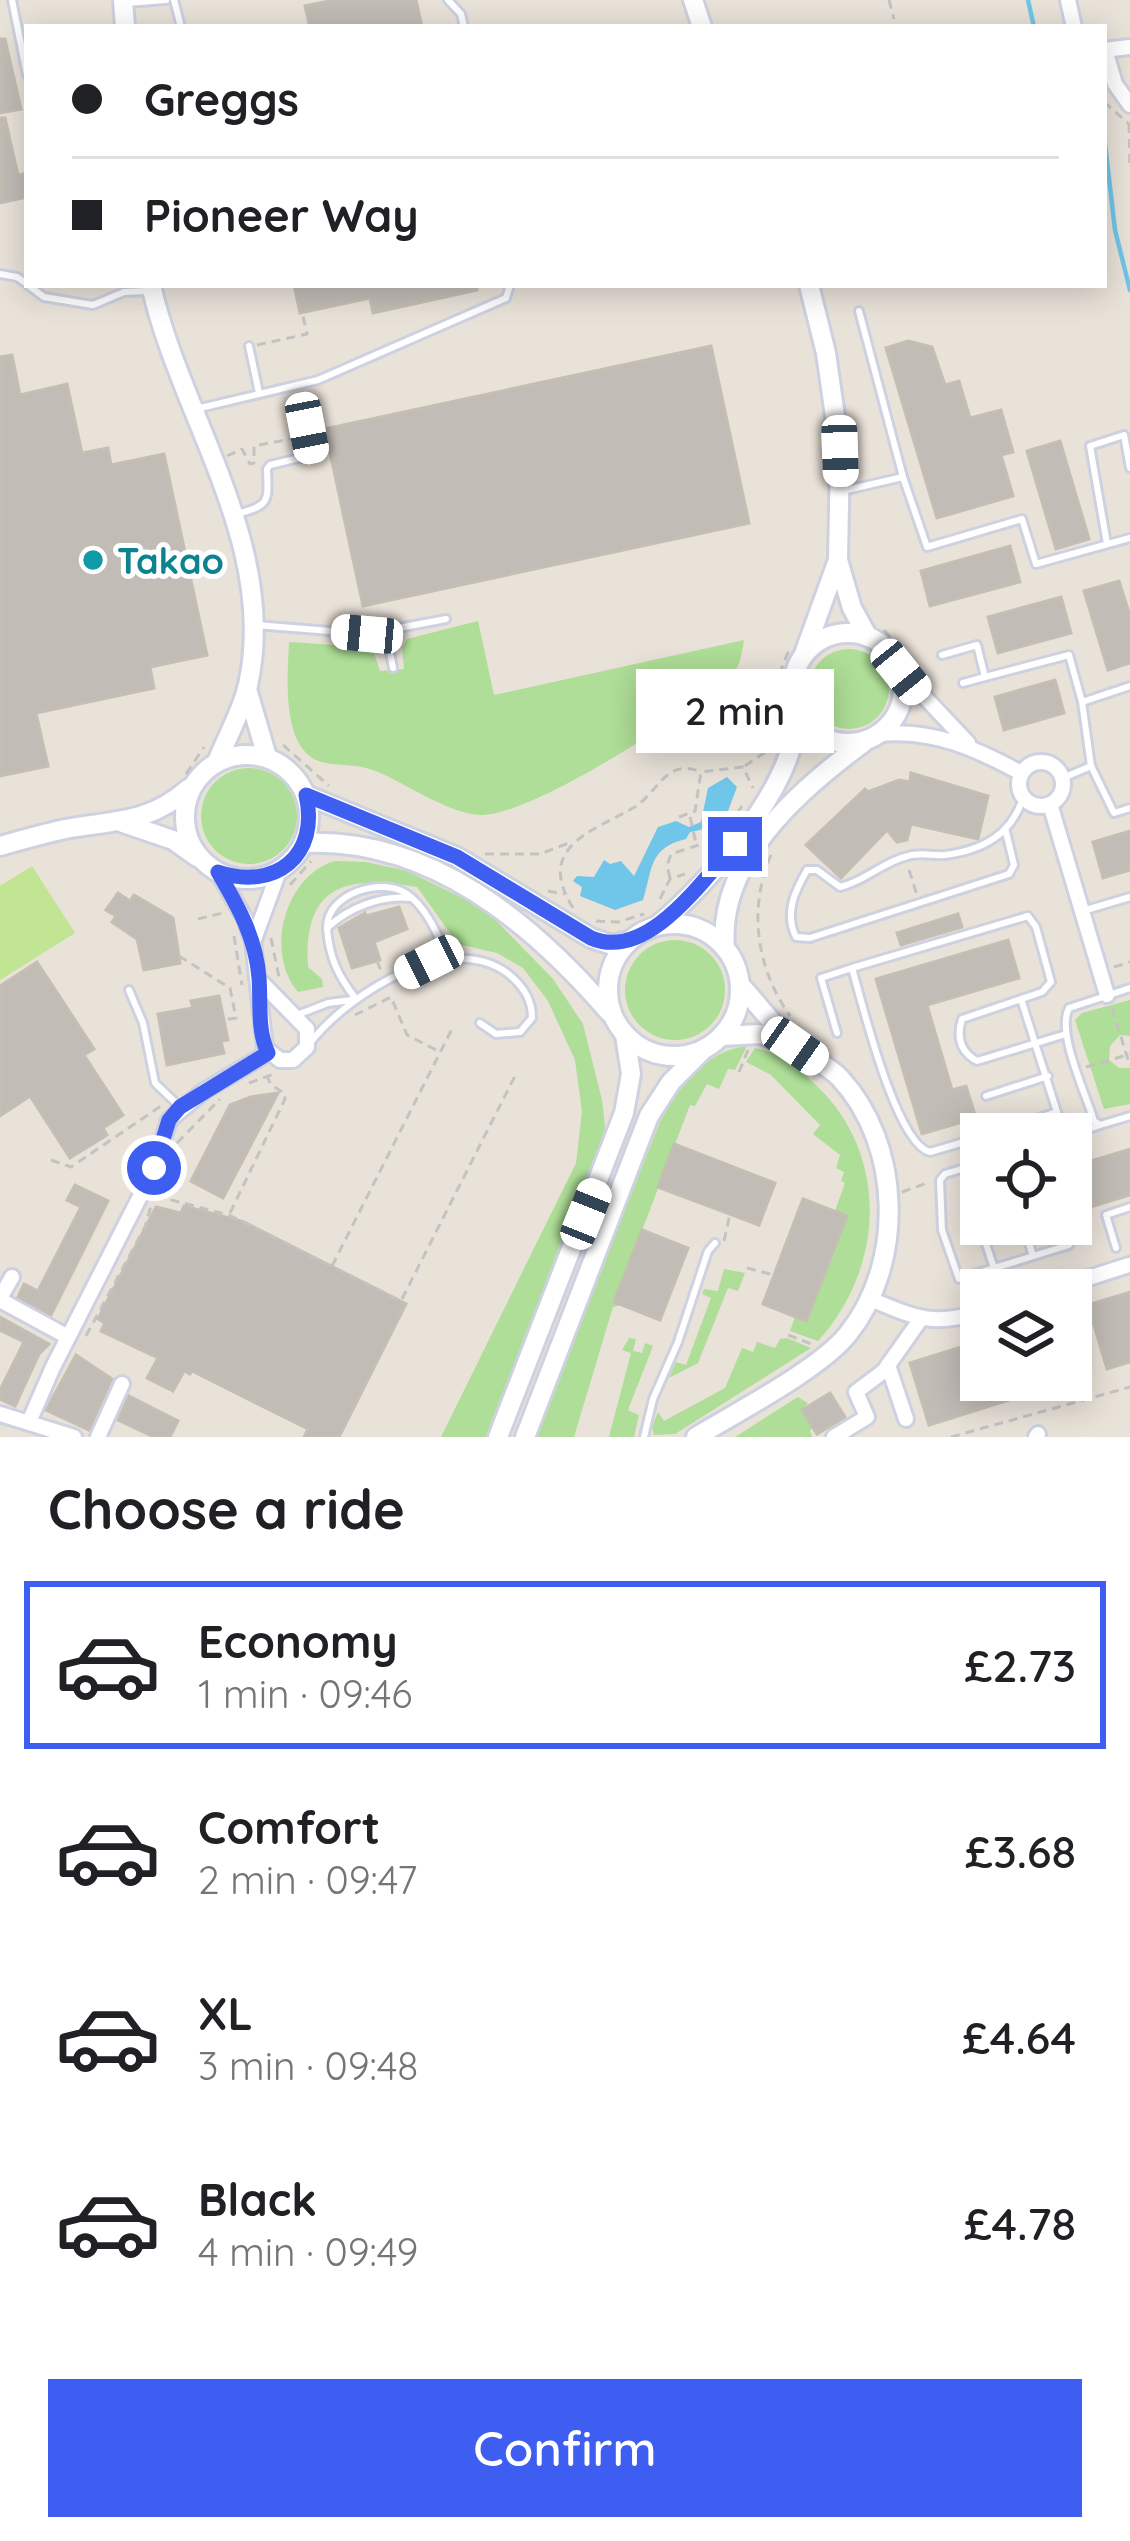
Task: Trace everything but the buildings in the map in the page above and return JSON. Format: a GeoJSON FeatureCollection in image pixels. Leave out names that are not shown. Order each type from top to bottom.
{"type":"FeatureCollection","features":[{"type":"Feature","properties":{"kind":"street"},"geometry":{"type":"LineString","coordinates":[[1107,59],[1115,84],[1130,105]]}},
{"type":"Feature","properties":{"kind":"street"},"geometry":{"type":"LineString","coordinates":[[151,288],[245,557],[253,624],[247,689],[217,762]]}},
{"type":"Feature","properties":{"kind":"street"},"geometry":{"type":"LineString","coordinates":[[306,795],[457,857],[591,938],[612,945],[657,926],[682,905],[735,844],[782,770],[798,728],[794,693],[802,658],[838,560],[840,451],[826,353],[810,288]]}},
{"type":"Feature","properties":{"kind":"street"},"geometry":{"type":"LineString","coordinates":[[838,560],[852,608],[971,746]]}},
{"type":"Feature","properties":{"kind":"street"},"geometry":{"type":"LineString","coordinates":[[802,658],[812,647],[838,634],[870,628]]}},
{"type":"Feature","properties":{"kind":"street"},"geometry":{"type":"LineString","coordinates":[[725,948],[726,900],[756,847],[814,779],[874,736],[900,706],[908,670]]}},
{"type":"Feature","properties":{"kind":"street"},"geometry":{"type":"LineString","coordinates":[[247,689],[274,750],[306,795],[309,827],[304,843],[279,871],[253,942]]}},
{"type":"Feature","properties":{"kind":"street"},"geometry":{"type":"LineString","coordinates":[[794,693],[802,717],[820,735],[844,743],[917,733],[971,746],[1021,773]]}},
{"type":"Feature","properties":{"kind":"street"},"geometry":{"type":"LineString","coordinates":[[0,846],[158,812],[185,784],[217,762],[274,750]]}},
{"type":"Feature","properties":{"kind":"street"},"geometry":{"type":"LineString","coordinates":[[1044,761],[1056,766],[1063,778],[1060,796],[1036,806],[1023,798],[1021,773],[1030,764],[1044,761]]}},
{"type":"Feature","properties":{"kind":"street"},"geometry":{"type":"LineString","coordinates":[[185,784],[184,824],[201,860]]}},
{"type":"Feature","properties":{"kind":"street"},"geometry":{"type":"LineString","coordinates":[[1050,804],[1107,995]]}},
{"type":"Feature","properties":{"kind":"street"},"geometry":{"type":"LineString","coordinates":[[123,823],[173,841],[218,872],[238,879],[279,871]]}},
{"type":"Feature","properties":{"kind":"street"},"geometry":{"type":"LineString","coordinates":[[304,843],[371,848],[458,880],[546,943],[625,1035],[642,1048],[662,1055],[684,1055],[713,1042],[761,1034],[795,1046]]}},
{"type":"Feature","properties":{"kind":"street"},"geometry":{"type":"LineString","coordinates":[[218,872],[253,942],[260,982],[257,1006],[268,1053]]}},
{"type":"Feature","properties":{"kind":"street"},"geometry":{"type":"LineString","coordinates":[[525,1437],[649,1116],[671,1082],[732,1021],[740,985],[725,948],[694,927],[657,926]]}},
{"type":"Feature","properties":{"kind":"street"},"geometry":{"type":"LineString","coordinates":[[613,1016],[610,970],[629,941]]}},
{"type":"Feature","properties":{"kind":"street"},"geometry":{"type":"LineString","coordinates":[[260,982],[307,1028],[307,1046],[299,1057],[286,1061],[268,1053]]}},
{"type":"Feature","properties":{"kind":"street"},"geometry":{"type":"LineString","coordinates":[[696,1437],[800,1372],[847,1335],[868,1298],[889,1238],[887,1183],[869,1119],[839,1076],[795,1046],[740,985]]}},
{"type":"Feature","properties":{"kind":"street"},"geometry":{"type":"LineString","coordinates":[[264,1030],[272,1020],[292,1016]]}},
{"type":"Feature","properties":{"kind":"street"},"geometry":{"type":"LineString","coordinates":[[498,1437],[624,1113],[631,1074],[625,1035]]}},
{"type":"Feature","properties":{"kind":"street"},"geometry":{"type":"LineString","coordinates":[[29,1421],[74,1340],[154,1168],[169,1120],[180,1107],[268,1053]]}},
{"type":"Feature","properties":{"kind":"street"},"geometry":{"type":"LineString","coordinates":[[1092,1278],[1129,1265]]}},
{"type":"Feature","properties":{"kind":"street"},"geometry":{"type":"LineString","coordinates":[[12,1276],[0,1299],[74,1340]]}},
{"type":"Feature","properties":{"kind":"street"},"geometry":{"type":"LineString","coordinates":[[868,1298],[920,1320],[960,1319]]}},
{"type":"Feature","properties":{"kind":"street"},"geometry":{"type":"LineString","coordinates":[[834,1437],[867,1418],[856,1392],[888,1365],[920,1320]]}},
{"type":"Feature","properties":{"kind":"street"},"geometry":{"type":"LineString","coordinates":[[888,1365],[906,1419]]}},
{"type":"Feature","properties":{"kind":"street"},"geometry":{"type":"LineString","coordinates":[[98,1437],[122,1384]]}},
{"type":"Feature","properties":{"kind":"street"},"geometry":{"type":"LineString","coordinates":[[0,1414],[74,1437]]}},
{"type":"Feature","properties":{"kind":"lane"},"geometry":{"type":"LineString","coordinates":[[12,0],[24,60]]}},
{"type":"Feature","properties":{"kind":"lane"},"geometry":{"type":"LineString","coordinates":[[123,2],[170,0]]}},
{"type":"Feature","properties":{"kind":"lane"},"geometry":{"type":"LineString","coordinates":[[17,277],[24,272]]}},
{"type":"Feature","properties":{"kind":"lane"},"geometry":{"type":"LineString","coordinates":[[0,274],[24,283]]}},
{"type":"Feature","properties":{"kind":"lane"},"geometry":{"type":"LineString","coordinates":[[31,288],[44,297],[93,305],[146,288]]}},
{"type":"Feature","properties":{"kind":"lane"},"geometry":{"type":"LineString","coordinates":[[116,288],[124,292]]}},
{"type":"Feature","properties":{"kind":"lane"},"geometry":{"type":"LineString","coordinates":[[192,410],[318,380],[506,298],[509,288]]}},
{"type":"Feature","properties":{"kind":"lane"},"geometry":{"type":"LineString","coordinates":[[859,311],[903,477],[927,547],[1022,519],[1036,564],[1130,538]]}},
{"type":"Feature","properties":{"kind":"lane"},"geometry":{"type":"LineString","coordinates":[[249,346],[259,393]]}},
{"type":"Feature","properties":{"kind":"lane"},"geometry":{"type":"LineString","coordinates":[[233,515],[266,502],[270,464],[312,455],[304,414]]}},
{"type":"Feature","properties":{"kind":"lane"},"geometry":{"type":"LineString","coordinates":[[1107,544],[1090,446],[1124,435],[1130,468]]}},
{"type":"Feature","properties":{"kind":"lane"},"geometry":{"type":"LineString","coordinates":[[841,491],[903,477]]}},
{"type":"Feature","properties":{"kind":"lane"},"geometry":{"type":"LineString","coordinates":[[253,624],[367,634],[446,619]]}},
{"type":"Feature","properties":{"kind":"lane"},"geometry":{"type":"LineString","coordinates":[[386,632],[393,668]]}},
{"type":"Feature","properties":{"kind":"lane"},"geometry":{"type":"LineString","coordinates":[[942,655],[977,645],[985,677]]}},
{"type":"Feature","properties":{"kind":"lane"},"geometry":{"type":"LineString","coordinates":[[963,683],[1069,655],[1082,702],[1090,766],[1114,813],[1130,808]]}},
{"type":"Feature","properties":{"kind":"lane"},"geometry":{"type":"LineString","coordinates":[[1082,702],[1130,686]]}},
{"type":"Feature","properties":{"kind":"lane"},"geometry":{"type":"LineString","coordinates":[[1063,778],[1090,766]]}},
{"type":"Feature","properties":{"kind":"lane"},"geometry":{"type":"LineString","coordinates":[[1006,832],[1014,866],[1010,874],[810,938],[796,937],[790,925],[794,892],[807,870],[818,870],[840,887],[861,883],[904,856],[942,856],[987,844],[1006,832],[1023,798]]}},
{"type":"Feature","properties":{"kind":"lane"},"geometry":{"type":"LineString","coordinates":[[354,1000],[330,956],[327,928],[329,909],[345,898],[391,886],[414,899],[448,958]]}},
{"type":"Feature","properties":{"kind":"lane"},"geometry":{"type":"LineString","coordinates":[[1082,911],[1130,896]]}},
{"type":"Feature","properties":{"kind":"lane"},"geometry":{"type":"LineString","coordinates":[[327,928],[343,913],[385,899],[414,899]]}},
{"type":"Feature","properties":{"kind":"lane"},"geometry":{"type":"LineString","coordinates":[[836,1033],[820,978],[1028,916],[1036,927],[1051,982],[1042,992],[962,1019],[961,1044],[965,1054],[977,1061],[1066,1034]]}},
{"type":"Feature","properties":{"kind":"lane"},"geometry":{"type":"LineString","coordinates":[[307,1046],[354,1000],[429,962],[462,956],[490,962],[514,980],[531,1003],[532,1018],[520,1032],[496,1034],[480,1023]]}},
{"type":"Feature","properties":{"kind":"lane"},"geometry":{"type":"LineString","coordinates":[[852,968],[886,1083],[915,1144],[930,1152],[960,1143]]}},
{"type":"Feature","properties":{"kind":"lane"},"geometry":{"type":"LineString","coordinates":[[1100,1125],[1094,1121],[1077,1070],[1064,1017],[1070,1008],[1130,988]]}},
{"type":"Feature","properties":{"kind":"lane"},"geometry":{"type":"LineString","coordinates":[[129,990],[143,1023],[155,1082],[180,1107]]}},
{"type":"Feature","properties":{"kind":"lane"},"geometry":{"type":"LineString","coordinates":[[1022,999],[1048,1076],[1054,1113]]}},
{"type":"Feature","properties":{"kind":"lane"},"geometry":{"type":"LineString","coordinates":[[292,1016],[354,1000]]}},
{"type":"Feature","properties":{"kind":"lane"},"geometry":{"type":"LineString","coordinates":[[986,1096],[1048,1076]]}},
{"type":"Feature","properties":{"kind":"lane"},"geometry":{"type":"LineString","coordinates":[[1092,1128],[1130,1116]]}},
{"type":"Feature","properties":{"kind":"lane"},"geometry":{"type":"LineString","coordinates":[[960,1172],[940,1180],[942,1230],[958,1279],[1069,1245]]}},
{"type":"Feature","properties":{"kind":"lane"},"geometry":{"type":"LineString","coordinates":[[1116,1248],[1106,1215],[1130,1208]]}},
{"type":"Feature","properties":{"kind":"lane"},"geometry":{"type":"LineString","coordinates":[[987,1245],[994,1268]]}},
{"type":"Feature","properties":{"kind":"lane"},"geometry":{"type":"LineString","coordinates":[[1030,1245],[1034,1256]]}},
{"type":"Feature","properties":{"kind":"lane"},"geometry":{"type":"LineString","coordinates":[[644,1437],[652,1399],[678,1342],[708,1251],[719,1246]]}},
{"type":"Feature","properties":{"kind":"path"},"geometry":{"type":"LineString","coordinates":[[890,0],[894,20]]}},
{"type":"Feature","properties":{"kind":"path"},"geometry":{"type":"LineString","coordinates":[[1107,105],[1130,125],[1126,139],[1130,169]]}},
{"type":"Feature","properties":{"kind":"path"},"geometry":{"type":"LineString","coordinates":[[249,346],[307,334],[302,312]]}},
{"type":"Feature","properties":{"kind":"path"},"geometry":{"type":"LineString","coordinates":[[212,462],[242,449],[298,437],[297,429],[307,428]]}},
{"type":"Feature","properties":{"kind":"path"},"geometry":{"type":"LineString","coordinates":[[242,449],[254,464],[254,446]]}},
{"type":"Feature","properties":{"kind":"path"},"geometry":{"type":"LineString","coordinates":[[870,628],[903,648],[908,670]]}},
{"type":"Feature","properties":{"kind":"path"},"geometry":{"type":"LineString","coordinates":[[781,711],[779,675],[796,635]]}},
{"type":"Feature","properties":{"kind":"path"},"geometry":{"type":"LineString","coordinates":[[185,784],[211,736]]}},
{"type":"Feature","properties":{"kind":"path"},"geometry":{"type":"LineString","coordinates":[[494,864],[477,853],[540,854],[638,805],[675,769],[701,772],[741,767],[778,741]]}},
{"type":"Feature","properties":{"kind":"path"},"geometry":{"type":"LineString","coordinates":[[274,750],[332,788]]}},
{"type":"Feature","properties":{"kind":"path"},"geometry":{"type":"LineString","coordinates":[[591,920],[618,922],[644,914],[663,896],[670,879],[670,854],[725,832],[752,791],[750,776],[741,767]]}},
{"type":"Feature","properties":{"kind":"path"},"geometry":{"type":"LineString","coordinates":[[696,843],[690,817],[698,803],[701,772]]}},
{"type":"Feature","properties":{"kind":"path"},"geometry":{"type":"LineString","coordinates":[[680,817],[690,817]]}},
{"type":"Feature","properties":{"kind":"path"},"geometry":{"type":"LineString","coordinates":[[601,823],[605,830]]}},
{"type":"Feature","properties":{"kind":"path"},"geometry":{"type":"LineString","coordinates":[[574,841],[561,864],[564,894],[580,916]]}},
{"type":"Feature","properties":{"kind":"path"},"geometry":{"type":"LineString","coordinates":[[777,845],[760,882],[757,924],[765,969],[792,1018]]}},
{"type":"Feature","properties":{"kind":"path"},"geometry":{"type":"LineString","coordinates":[[286,892],[303,868],[322,856]]}},
{"type":"Feature","properties":{"kind":"path"},"geometry":{"type":"LineString","coordinates":[[904,856],[919,902]]}},
{"type":"Feature","properties":{"kind":"path"},"geometry":{"type":"LineString","coordinates":[[670,879],[686,874],[697,886]]}},
{"type":"Feature","properties":{"kind":"path"},"geometry":{"type":"LineString","coordinates":[[536,889],[564,894]]}},
{"type":"Feature","properties":{"kind":"path"},"geometry":{"type":"LineString","coordinates":[[224,902],[244,991]]}},
{"type":"Feature","properties":{"kind":"path"},"geometry":{"type":"LineString","coordinates":[[198,919],[229,911]]}},
{"type":"Feature","properties":{"kind":"path"},"geometry":{"type":"LineString","coordinates":[[272,924],[283,989]]}},
{"type":"Feature","properties":{"kind":"path"},"geometry":{"type":"LineString","coordinates":[[179,956],[230,988],[236,1018],[224,1020]]}},
{"type":"Feature","properties":{"kind":"path"},"geometry":{"type":"LineString","coordinates":[[1100,971],[1130,962]]}},
{"type":"Feature","properties":{"kind":"path"},"geometry":{"type":"LineString","coordinates":[[1107,995],[1130,1066]]}},
{"type":"Feature","properties":{"kind":"path"},"geometry":{"type":"LineString","coordinates":[[349,1018],[391,998],[407,1034],[440,1052]]}},
{"type":"Feature","properties":{"kind":"path"},"geometry":{"type":"LineString","coordinates":[[332,1267],[454,1027]]}},
{"type":"Feature","properties":{"kind":"path"},"geometry":{"type":"LineString","coordinates":[[1077,1070],[1128,1055]]}},
{"type":"Feature","properties":{"kind":"path"},"geometry":{"type":"LineString","coordinates":[[234,1088],[280,1072]]}},
{"type":"Feature","properties":{"kind":"path"},"geometry":{"type":"LineString","coordinates":[[230,1215],[285,1100],[267,1076]]}},
{"type":"Feature","properties":{"kind":"path"},"geometry":{"type":"LineString","coordinates":[[154,1195],[230,1215],[400,1301],[515,1076]]}},
{"type":"Feature","properties":{"kind":"path"},"geometry":{"type":"LineString","coordinates":[[170,1148],[225,1093]]}},
{"type":"Feature","properties":{"kind":"path"},"geometry":{"type":"LineString","coordinates":[[51,1160],[71,1167],[160,1106],[180,1107]]}},
{"type":"Feature","properties":{"kind":"path"},"geometry":{"type":"LineString","coordinates":[[901,1192],[940,1180]]}},
{"type":"Feature","properties":{"kind":"path"},"geometry":{"type":"LineString","coordinates":[[900,1181],[904,1202]]}},
{"type":"Feature","properties":{"kind":"path"},"geometry":{"type":"LineString","coordinates":[[74,1340],[94,1326],[145,1226],[158,1186]]}},
{"type":"Feature","properties":{"kind":"path"},"geometry":{"type":"LineString","coordinates":[[719,1246],[730,1214]]}},
{"type":"Feature","properties":{"kind":"path"},"geometry":{"type":"LineString","coordinates":[[747,1268],[774,1275]]}},
{"type":"Feature","properties":{"kind":"path"},"geometry":{"type":"LineString","coordinates":[[788,1334],[827,1351]]}},
{"type":"Feature","properties":{"kind":"path"},"geometry":{"type":"LineString","coordinates":[[951,1437],[1130,1387]]}},
{"type":"Feature","properties":{"kind":"green space"},"geometry":{"type":"Polygon","coordinates":[[[478,621],[494,695],[744,640],[733,673],[684,712],[572,781],[504,811],[480,815],[457,810],[377,772],[311,757],[300,745],[290,712],[289,642],[364,647],[374,653],[380,671],[404,669],[402,648],[407,639],[478,621]]]}},
{"type":"Feature","properties":{"kind":"green space"},"geometry":{"type":"Polygon","coordinates":[[[849,649],[877,661],[889,689],[877,717],[849,729],[821,717],[809,689],[821,661],[849,649]]]}},
{"type":"Feature","properties":{"kind":"green space"},"geometry":{"type":"Polygon","coordinates":[[[249,768],[283,782],[297,816],[283,850],[249,864],[215,850],[201,816],[215,782],[249,768]]]}},
{"type":"Feature","properties":{"kind":"green space"},"geometry":{"type":"Polygon","coordinates":[[[335,861],[407,871],[485,909],[553,979],[583,1024],[606,1135],[488,1437],[441,1437],[576,1163],[582,1112],[575,1060],[548,1001],[523,968],[497,953],[458,944],[417,887],[350,885],[321,902],[308,940],[308,967],[322,979],[323,987],[298,992],[282,957],[285,917],[303,882],[335,861]]]}},
{"type":"Feature","properties":{"kind":"green space"},"geometry":{"type":"Polygon","coordinates":[[[32,866],[75,933],[0,980],[0,886],[32,866]]]}},
{"type":"Feature","properties":{"kind":"green space"},"geometry":{"type":"Polygon","coordinates":[[[665,940],[685,940],[711,954],[722,971],[722,1009],[711,1026],[685,1040],[665,1040],[647,1032],[633,1018],[625,1000],[625,980],[633,962],[647,948],[665,940]]]}},
{"type":"Feature","properties":{"kind":"green space"},"geometry":{"type":"Polygon","coordinates":[[[1130,1000],[1130,1036],[1120,1035],[1110,1046],[1109,1060],[1119,1068],[1130,1068],[1130,1104],[1104,1109],[1075,1020],[1082,1013],[1130,1000]]]}},
{"type":"Feature","properties":{"kind":"green space"},"geometry":{"type":"Polygon","coordinates":[[[747,1046],[719,1089],[707,1084],[695,1106],[690,1105],[615,1301],[621,1305],[613,1307],[574,1437],[535,1437],[660,1122],[685,1084],[706,1063],[747,1046]]]}},
{"type":"Feature","properties":{"kind":"green space"},"geometry":{"type":"Polygon","coordinates":[[[755,1048],[790,1063],[818,1087],[858,1146],[867,1179],[870,1213],[856,1281],[818,1341],[790,1331],[795,1317],[806,1320],[847,1217],[835,1211],[844,1172],[836,1168],[840,1155],[813,1134],[820,1125],[771,1075],[746,1062],[755,1048]]]}},
{"type":"Feature","properties":{"kind":"green space"},"geometry":{"type":"Polygon","coordinates":[[[724,1269],[745,1273],[738,1291],[728,1288],[698,1363],[669,1378],[676,1362],[686,1365],[711,1298],[702,1294],[704,1289],[718,1291],[724,1269]]]}},
{"type":"Feature","properties":{"kind":"green space"},"geometry":{"type":"Polygon","coordinates":[[[629,1338],[636,1339],[633,1351],[642,1353],[645,1343],[653,1346],[628,1410],[639,1415],[634,1437],[609,1437],[631,1353],[622,1350],[629,1338]]]}},
{"type":"Feature","properties":{"kind":"green space"},"geometry":{"type":"Polygon","coordinates":[[[780,1339],[811,1348],[675,1434],[654,1435],[658,1412],[664,1421],[725,1388],[742,1348],[753,1352],[757,1342],[775,1348],[780,1339]]]}},
{"type":"Feature","properties":{"kind":"green space"},"geometry":{"type":"Polygon","coordinates":[[[798,1397],[808,1403],[802,1410],[813,1428],[812,1437],[735,1437],[798,1397]]]}},
{"type":"Feature","properties":{"kind":"water"},"geometry":{"type":"Polygon","coordinates":[[[727,777],[737,787],[725,819],[711,832],[690,832],[686,839],[665,848],[651,869],[643,900],[615,910],[580,896],[582,887],[573,881],[577,876],[594,877],[604,860],[610,864],[621,861],[634,876],[658,827],[676,821],[689,827],[701,822],[708,788],[727,777]]]}},
{"type":"Feature","properties":{"kind":"waterway"},"geometry":{"type":"LineString","coordinates":[[1028,0],[1033,24]]}},
{"type":"Feature","properties":{"kind":"waterway"},"geometry":{"type":"LineString","coordinates":[[1107,161],[1115,230],[1130,290]]}},
{"type":"Feature","properties":{"kind":"place","name":"Takao"},"geometry":{"type":"Point","coordinates":[93,560]}},
{"type":"Feature","properties":{"kind":"route"},"geometry":{"type":"LineString","coordinates":[[154,1168],[163,1134],[180,1107],[268,1053],[257,1006],[260,982],[253,942],[218,872],[238,879],[259,878],[294,859],[309,827],[306,795],[457,857],[591,938],[612,945],[657,926],[682,905],[735,844]]}}]}
